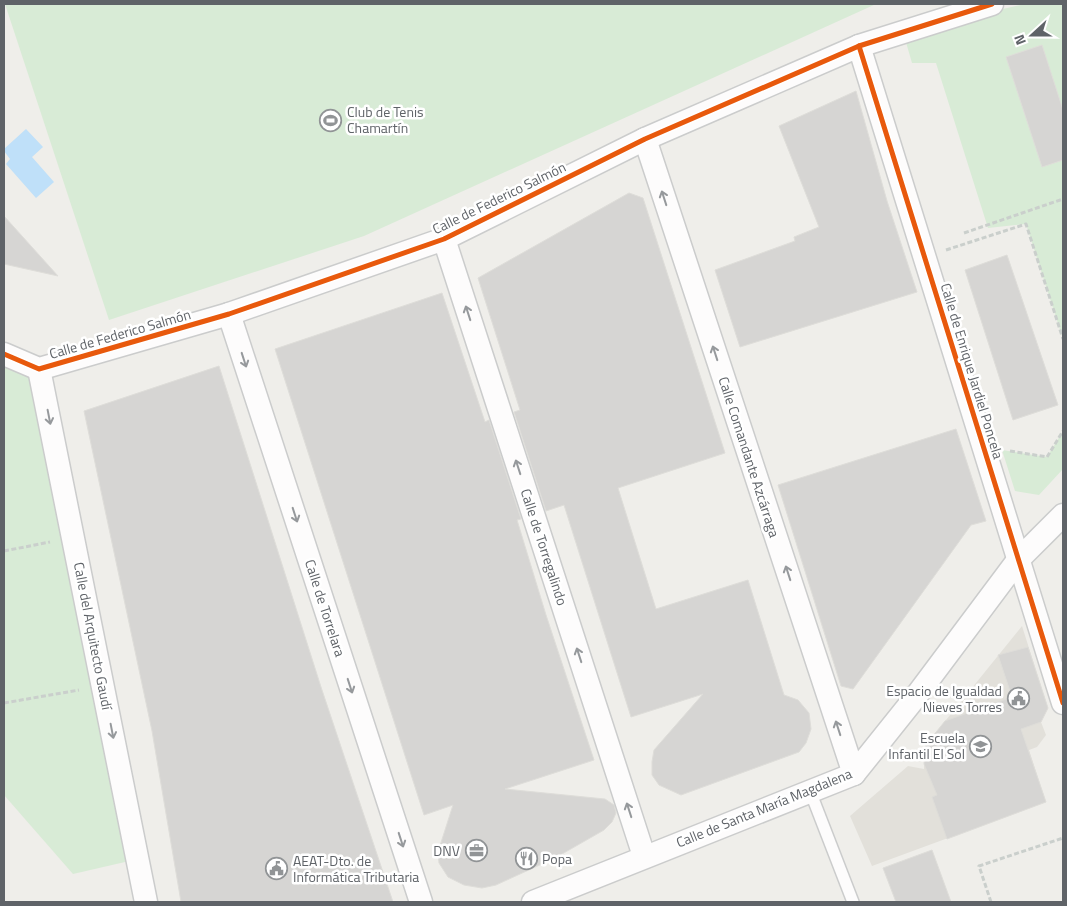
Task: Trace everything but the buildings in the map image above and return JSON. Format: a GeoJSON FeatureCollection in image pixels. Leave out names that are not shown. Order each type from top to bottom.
{"type":"FeatureCollection","features":[{"type":"Feature","properties":{"kind":"street","name":"Calle de Federico Salmón"},"geometry":{"type":"LineString","coordinates":[[4,354],[39,370],[229,314],[444,239],[645,140],[859,46],[992,4]]}},
{"type":"Feature","properties":{"kind":"street","name":"Calle de Enrique Jardiel Poncela"},"geometry":{"type":"LineString","coordinates":[[859,46],[1063,703]]}},
{"type":"Feature","properties":{"kind":"street","name":"Calle Comandante Azcárraga"},"geometry":{"type":"LineString","coordinates":[[645,140],[854,774]]}},
{"type":"Feature","properties":{"kind":"street","name":"Calle de Torregalindo"},"geometry":{"type":"LineString","coordinates":[[444,239],[644,856]]}},
{"type":"Feature","properties":{"kind":"street","name":"Calle de Torrelara"},"geometry":{"type":"LineString","coordinates":[[229,314],[421,902]]}},
{"type":"Feature","properties":{"kind":"street","name":"Calle del Arquitecto Gaudí"},"geometry":{"type":"LineString","coordinates":[[39,370],[146,902]]}},
{"type":"Feature","properties":{"kind":"street","name":"Calle de Santa María Magdalena"},"geometry":{"type":"LineString","coordinates":[[541,901],[644,856],[854,774],[914,699],[1018,560],[1063,515]]}},
{"type":"Feature","properties":{"kind":"lane"},"geometry":{"type":"LineString","coordinates":[[810,791],[853,902]]}},
{"type":"Feature","properties":{"kind":"path"},"geometry":{"type":"LineString","coordinates":[[964,233],[1063,199]]}},
{"type":"Feature","properties":{"kind":"path"},"geometry":{"type":"LineString","coordinates":[[940,252],[1026,224],[1063,339]]}},
{"type":"Feature","properties":{"kind":"path"},"geometry":{"type":"LineString","coordinates":[[1002,450],[1047,457],[1063,431]]}},
{"type":"Feature","properties":{"kind":"path"},"geometry":{"type":"LineString","coordinates":[[4,551],[73,537]]}},
{"type":"Feature","properties":{"kind":"path"},"geometry":{"type":"LineString","coordinates":[[4,704],[103,686]]}},
{"type":"Feature","properties":{"kind":"path"},"geometry":{"type":"LineString","coordinates":[[991,902],[979,866],[1063,838]]}},
{"type":"Feature","properties":{"kind":"shaded area","name":"Escuela Infantil El Sol"},"geometry":{"type":"Polygon","coordinates":[[[1022,626],[1048,708],[1041,722],[1046,735],[1037,747],[1029,750],[1046,802],[872,866],[850,816],[908,766],[924,769],[925,746],[1022,626]]]}},
{"type":"Feature","properties":{"kind":"green space","name":"Club de Tenis Chamartín"},"geometry":{"type":"Polygon","coordinates":[[[5,4],[876,4],[364,236],[109,320],[5,4]]]}},
{"type":"Feature","properties":{"kind":"green space"},"geometry":{"type":"Polygon","coordinates":[[[1025,4],[1063,4],[1063,339],[1026,224],[988,228],[936,63],[912,63],[903,32],[1025,4]]]}},
{"type":"Feature","properties":{"kind":"green space"},"geometry":{"type":"Polygon","coordinates":[[[4,365],[39,369],[138,859],[73,874],[4,795],[4,365]]]}},
{"type":"Feature","properties":{"kind":"green space"},"geometry":{"type":"Polygon","coordinates":[[[1063,431],[1063,469],[1039,495],[1015,491],[1002,450],[1047,457],[1063,431]]]}},
{"type":"Feature","properties":{"kind":"water"},"geometry":{"type":"Polygon","coordinates":[[[26,129],[43,147],[32,157],[54,182],[36,198],[6,164],[10,159],[4,151],[26,129]]]}},
{"type":"Feature","properties":{"kind":"cycle path"},"geometry":{"type":"LineString","coordinates":[[4,354],[39,369],[229,314],[444,239],[645,139],[859,46],[992,4]]}},
{"type":"Feature","properties":{"kind":"cycle path"},"geometry":{"type":"LineString","coordinates":[[859,46],[1063,703]]}},
{"type":"Feature","properties":{"kind":"place","name":"Club de Tenis Chamartín"},"geometry":{"type":"Point","coordinates":[331,120]}},
{"type":"Feature","properties":{"kind":"place","name":"Espacio de Igualdad Nieves Torres"},"geometry":{"type":"Point","coordinates":[1018,699]}},
{"type":"Feature","properties":{"kind":"place","name":"Escuela Infantil El Sol"},"geometry":{"type":"Point","coordinates":[981,746]}},
{"type":"Feature","properties":{"kind":"place","name":"DNV"},"geometry":{"type":"Point","coordinates":[476,851]}},
{"type":"Feature","properties":{"kind":"place","name":"Popa"},"geometry":{"type":"Point","coordinates":[526,859]}},
{"type":"Feature","properties":{"kind":"place","name":"AEAT-Dto. de Informática Tributaria"},"geometry":{"type":"Point","coordinates":[277,869]}}]}
